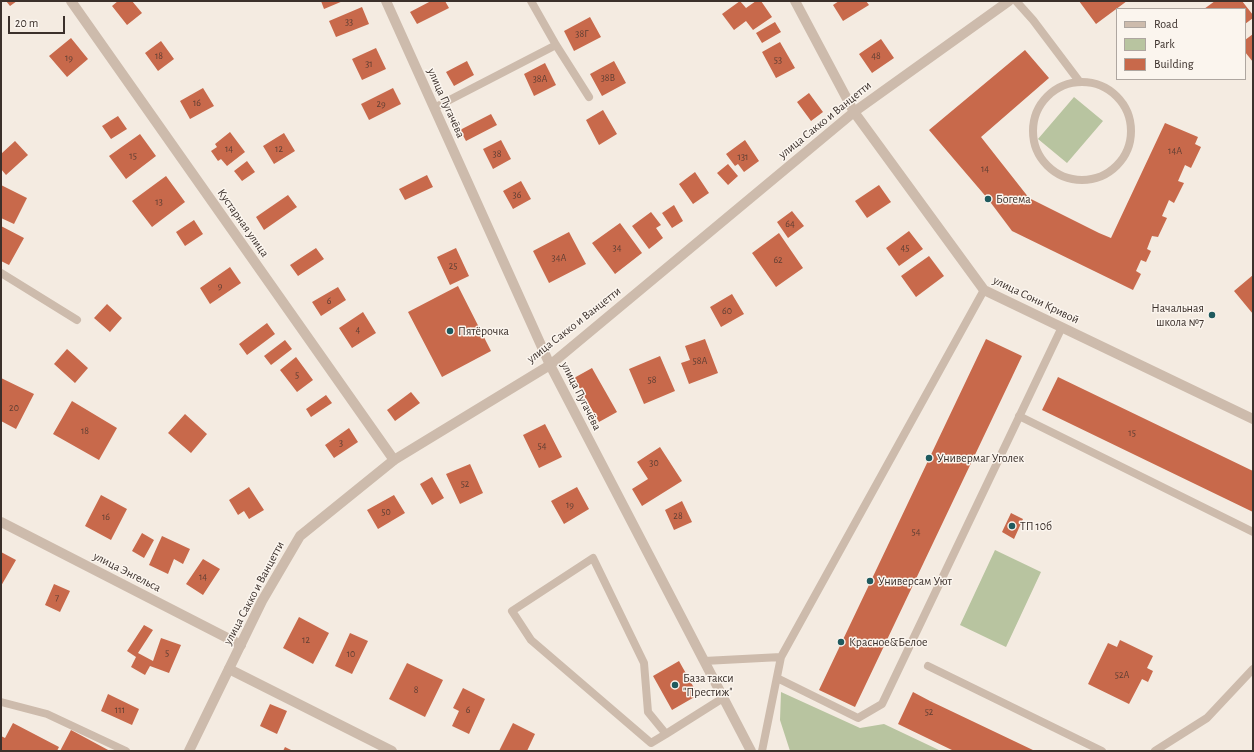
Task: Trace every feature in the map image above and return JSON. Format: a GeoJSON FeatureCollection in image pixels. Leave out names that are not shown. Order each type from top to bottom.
{"type":"FeatureCollection","features":[{"type":"Feature","properties":{"kind":"street","name":"Кустарная улица"},"geometry":{"type":"LineString","coordinates":[[71,1],[394,460]]}},
{"type":"Feature","properties":{"kind":"street","name":"улица Пугачёва"},"geometry":{"type":"LineString","coordinates":[[386,1],[550,364],[751,751]]}},
{"type":"Feature","properties":{"kind":"street","name":"улица Сони Кривой"},"geometry":{"type":"LineString","coordinates":[[795,1],[854,112],[984,290],[1253,419]]}},
{"type":"Feature","properties":{"kind":"street","name":"улица Сакко и Ванцетти"},"geometry":{"type":"LineString","coordinates":[[188,751],[262,601],[300,536],[394,460],[550,364],[854,112],[1009,1]]}},
{"type":"Feature","properties":{"kind":"street","name":"улица Энгельса"},"geometry":{"type":"LineString","coordinates":[[1,522],[240,645]]}},
{"type":"Feature","properties":{"kind":"street"},"geometry":{"type":"LineString","coordinates":[[229,669],[392,751]]}},
{"type":"Feature","properties":{"kind":"lane"},"geometry":{"type":"LineString","coordinates":[[532,1],[556,45],[589,97]]}},
{"type":"Feature","properties":{"kind":"lane"},"geometry":{"type":"LineString","coordinates":[[1016,1],[1033,20],[1079,81],[1092,82],[1104,87],[1122,102],[1127,112],[1131,133],[1125,154],[1111,170],[1102,176],[1081,180],[1061,175],[1050,168],[1036,147],[1033,134],[1034,121],[1038,109],[1045,98],[1066,84],[1079,81]]}},
{"type":"Feature","properties":{"kind":"lane"},"geometry":{"type":"LineString","coordinates":[[434,108],[556,45]]}},
{"type":"Feature","properties":{"kind":"lane"},"geometry":{"type":"LineString","coordinates":[[1,273],[77,320]]}},
{"type":"Feature","properties":{"kind":"lane"},"geometry":{"type":"LineString","coordinates":[[762,751],[781,657],[984,290]]}},
{"type":"Feature","properties":{"kind":"lane"},"geometry":{"type":"LineString","coordinates":[[777,678],[858,718],[882,704],[1062,327]]}},
{"type":"Feature","properties":{"kind":"lane"},"geometry":{"type":"LineString","coordinates":[[1019,416],[1253,532]]}},
{"type":"Feature","properties":{"kind":"lane"},"geometry":{"type":"LineString","coordinates":[[666,734],[648,712],[644,664],[593,558],[512,611],[531,640],[651,744],[723,698]]}},
{"type":"Feature","properties":{"kind":"lane"},"geometry":{"type":"LineString","coordinates":[[704,661],[781,657]]}},
{"type":"Feature","properties":{"kind":"lane"},"geometry":{"type":"LineString","coordinates":[[928,666],[1102,751]]}},
{"type":"Feature","properties":{"kind":"lane"},"geometry":{"type":"LineString","coordinates":[[1155,751],[1207,718],[1253,669]]}},
{"type":"Feature","properties":{"kind":"lane"},"geometry":{"type":"LineString","coordinates":[[1,702],[47,714],[126,751]]}},
{"type":"Feature","properties":{"kind":"green space"},"geometry":{"type":"Polygon","coordinates":[[[1074,97],[1103,121],[1067,163],[1038,139],[1074,97]]]}},
{"type":"Feature","properties":{"kind":"green space"},"geometry":{"type":"Polygon","coordinates":[[[995,550],[1041,572],[1006,647],[960,625],[995,550]]]}},
{"type":"Feature","properties":{"kind":"green space"},"geometry":{"type":"Polygon","coordinates":[[[781,692],[860,728],[884,724],[941,751],[790,751],[780,720],[781,692]]]}},
{"type":"Feature","properties":{"kind":"building"},"geometry":{"type":"Polygon","coordinates":[[[6,1],[17,1],[10,6],[6,1]]]}},
{"type":"Feature","properties":{"kind":"building"},"geometry":{"type":"Polygon","coordinates":[[[118,1],[132,1],[142,13],[127,25],[112,6],[118,1]]]}},
{"type":"Feature","properties":{"kind":"building"},"geometry":{"type":"Polygon","coordinates":[[[321,1],[343,1],[324,9],[321,1]]]}},
{"type":"Feature","properties":{"kind":"building"},"geometry":{"type":"Polygon","coordinates":[[[431,1],[445,1],[449,8],[417,24],[410,12],[431,1]]]}},
{"type":"Feature","properties":{"kind":"building"},"geometry":{"type":"Polygon","coordinates":[[[740,1],[746,8],[756,1],[761,1],[772,17],[753,30],[746,21],[734,30],[722,14],[740,1]]]}},
{"type":"Feature","properties":{"kind":"building"},"geometry":{"type":"Polygon","coordinates":[[[839,1],[866,1],[869,5],[843,21],[833,5],[839,1]]]}},
{"type":"Feature","properties":{"kind":"building"},"geometry":{"type":"Polygon","coordinates":[[[1079,1],[1127,1],[1116,8],[1096,24],[1079,1]]]}},
{"type":"Feature","properties":{"kind":"building"},"geometry":{"type":"Polygon","coordinates":[[[1215,1],[1242,1],[1253,15],[1253,18],[1246,23],[1246,8],[1205,8],[1215,1]]]}},
{"type":"Feature","properties":{"kind":"building"},"geometry":{"type":"Polygon","coordinates":[[[362,7],[369,24],[336,37],[329,21],[362,7]]]}},
{"type":"Feature","properties":{"kind":"building"},"geometry":{"type":"Polygon","coordinates":[[[590,17],[601,37],[574,51],[564,31],[590,17]]]}},
{"type":"Feature","properties":{"kind":"building"},"geometry":{"type":"Polygon","coordinates":[[[775,22],[781,32],[762,43],[756,33],[775,22]]]}},
{"type":"Feature","properties":{"kind":"building"},"geometry":{"type":"Polygon","coordinates":[[[1253,34],[1253,62],[1246,53],[1246,39],[1253,34]]]}},
{"type":"Feature","properties":{"kind":"building"},"geometry":{"type":"Polygon","coordinates":[[[71,38],[88,59],[67,77],[49,56],[71,38]]]}},
{"type":"Feature","properties":{"kind":"building"},"geometry":{"type":"Polygon","coordinates":[[[881,39],[894,58],[872,73],[859,54],[881,39]]]}},
{"type":"Feature","properties":{"kind":"building"},"geometry":{"type":"Polygon","coordinates":[[[161,41],[174,59],[158,71],[145,53],[161,41]]]}},
{"type":"Feature","properties":{"kind":"building"},"geometry":{"type":"Polygon","coordinates":[[[780,42],[795,68],[776,78],[762,52],[780,42]]]}},
{"type":"Feature","properties":{"kind":"building"},"geometry":{"type":"Polygon","coordinates":[[[376,48],[386,69],[362,80],[352,59],[376,48]]]}},
{"type":"Feature","properties":{"kind":"building"},"geometry":{"type":"Polygon","coordinates":[[[1025,50],[1049,78],[981,137],[1029,198],[1111,238],[1165,123],[1198,137],[1195,144],[1201,147],[1191,168],[1185,165],[1178,181],[1184,183],[1174,203],[1169,200],[1162,216],[1167,218],[1158,237],[1152,236],[1147,249],[1151,251],[1146,262],[1141,260],[1136,271],[1141,274],[1133,290],[1012,231],[988,199],[929,130],[1025,50]]]}},
{"type":"Feature","properties":{"kind":"building"},"geometry":{"type":"Polygon","coordinates":[[[467,61],[474,75],[454,86],[446,72],[467,61]]]}},
{"type":"Feature","properties":{"kind":"building"},"geometry":{"type":"Polygon","coordinates":[[[614,61],[626,83],[602,96],[590,74],[614,61]]]}},
{"type":"Feature","properties":{"kind":"building"},"geometry":{"type":"Polygon","coordinates":[[[545,63],[556,85],[534,96],[524,74],[545,63]]]}},
{"type":"Feature","properties":{"kind":"building"},"geometry":{"type":"Polygon","coordinates":[[[203,88],[214,106],[190,119],[180,101],[203,88]]]}},
{"type":"Feature","properties":{"kind":"building"},"geometry":{"type":"Polygon","coordinates":[[[393,88],[401,104],[369,120],[361,104],[393,88]]]}},
{"type":"Feature","properties":{"kind":"building"},"geometry":{"type":"Polygon","coordinates":[[[809,93],[823,112],[811,121],[797,102],[809,93]]]}},
{"type":"Feature","properties":{"kind":"building"},"geometry":{"type":"Polygon","coordinates":[[[603,110],[617,134],[599,145],[586,120],[603,110]]]}},
{"type":"Feature","properties":{"kind":"building"},"geometry":{"type":"Polygon","coordinates":[[[491,114],[497,125],[466,141],[460,130],[491,114]]]}},
{"type":"Feature","properties":{"kind":"building"},"geometry":{"type":"Polygon","coordinates":[[[118,116],[127,129],[111,139],[102,126],[118,116]]]}},
{"type":"Feature","properties":{"kind":"building"},"geometry":{"type":"Polygon","coordinates":[[[230,132],[245,152],[227,166],[221,159],[218,161],[211,151],[217,147],[215,144],[230,132]]]}},
{"type":"Feature","properties":{"kind":"building"},"geometry":{"type":"Polygon","coordinates":[[[284,133],[295,151],[274,164],[263,146],[284,133]]]}},
{"type":"Feature","properties":{"kind":"building"},"geometry":{"type":"Polygon","coordinates":[[[140,134],[156,156],[126,179],[109,156],[140,134]]]}},
{"type":"Feature","properties":{"kind":"building"},"geometry":{"type":"Polygon","coordinates":[[[501,140],[511,159],[493,169],[483,149],[501,140]]]}},
{"type":"Feature","properties":{"kind":"building"},"geometry":{"type":"Polygon","coordinates":[[[745,140],[759,161],[744,172],[738,164],[735,166],[726,154],[745,140]]]}},
{"type":"Feature","properties":{"kind":"building"},"geometry":{"type":"Polygon","coordinates":[[[15,141],[28,155],[6,175],[1,169],[1,154],[15,141]]]}},
{"type":"Feature","properties":{"kind":"building"},"geometry":{"type":"Polygon","coordinates":[[[247,161],[255,172],[242,181],[234,171],[247,161]]]}},
{"type":"Feature","properties":{"kind":"building"},"geometry":{"type":"Polygon","coordinates":[[[728,164],[738,176],[728,185],[717,173],[728,164]]]}},
{"type":"Feature","properties":{"kind":"building"},"geometry":{"type":"Polygon","coordinates":[[[695,172],[709,193],[693,204],[679,184],[695,172]]]}},
{"type":"Feature","properties":{"kind":"building"},"geometry":{"type":"Polygon","coordinates":[[[427,175],[433,187],[405,200],[399,189],[427,175]]]}},
{"type":"Feature","properties":{"kind":"building"},"geometry":{"type":"Polygon","coordinates":[[[166,176],[185,202],[152,227],[132,201],[166,176]]]}},
{"type":"Feature","properties":{"kind":"building"},"geometry":{"type":"Polygon","coordinates":[[[521,181],[531,199],[513,209],[503,191],[521,181]]]}},
{"type":"Feature","properties":{"kind":"building"},"geometry":{"type":"Polygon","coordinates":[[[1,185],[27,198],[14,224],[1,218],[1,185]]]}},
{"type":"Feature","properties":{"kind":"building"},"geometry":{"type":"Polygon","coordinates":[[[879,185],[891,202],[867,218],[855,201],[879,185]]]}},
{"type":"Feature","properties":{"kind":"building"},"geometry":{"type":"Polygon","coordinates":[[[288,195],[297,207],[264,230],[256,217],[288,195]]]}},
{"type":"Feature","properties":{"kind":"building"},"geometry":{"type":"Polygon","coordinates":[[[674,205],[683,221],[672,228],[662,213],[674,205]]]}},
{"type":"Feature","properties":{"kind":"building"},"geometry":{"type":"Polygon","coordinates":[[[792,211],[804,226],[788,238],[777,222],[792,211]]]}},
{"type":"Feature","properties":{"kind":"building"},"geometry":{"type":"Polygon","coordinates":[[[651,212],[661,225],[656,228],[663,238],[649,249],[632,226],[651,212]]]}},
{"type":"Feature","properties":{"kind":"building"},"geometry":{"type":"Polygon","coordinates":[[[194,220],[203,234],[185,246],[176,232],[194,220]]]}},
{"type":"Feature","properties":{"kind":"building"},"geometry":{"type":"Polygon","coordinates":[[[620,223],[642,253],[615,274],[592,243],[620,223]]]}},
{"type":"Feature","properties":{"kind":"building"},"geometry":{"type":"Polygon","coordinates":[[[1,226],[24,238],[9,265],[1,261],[1,226]]]}},
{"type":"Feature","properties":{"kind":"building"},"geometry":{"type":"Polygon","coordinates":[[[909,231],[923,249],[899,266],[886,248],[909,231]]]}},
{"type":"Feature","properties":{"kind":"building"},"geometry":{"type":"Polygon","coordinates":[[[569,232],[586,264],[549,283],[533,251],[569,232]]]}},
{"type":"Feature","properties":{"kind":"building"},"geometry":{"type":"Polygon","coordinates":[[[779,233],[803,268],[776,287],[752,253],[779,233]]]}},
{"type":"Feature","properties":{"kind":"building"},"geometry":{"type":"Polygon","coordinates":[[[316,248],[324,259],[298,276],[290,265],[316,248]]]}},
{"type":"Feature","properties":{"kind":"building"},"geometry":{"type":"Polygon","coordinates":[[[456,248],[469,276],[450,285],[437,257],[456,248]]]}},
{"type":"Feature","properties":{"kind":"building"},"geometry":{"type":"Polygon","coordinates":[[[929,256],[944,276],[916,297],[901,276],[929,256]]]}},
{"type":"Feature","properties":{"kind":"building"},"geometry":{"type":"Polygon","coordinates":[[[230,267],[241,283],[210,304],[200,288],[230,267]]]}},
{"type":"Feature","properties":{"kind":"building"},"geometry":{"type":"Polygon","coordinates":[[[1253,275],[1253,314],[1234,291],[1253,275]]]}},
{"type":"Feature","properties":{"kind":"building","name":"Пятёрочка"},"geometry":{"type":"Polygon","coordinates":[[[458,286],[491,351],[442,377],[408,312],[458,286]]]}},
{"type":"Feature","properties":{"kind":"building"},"geometry":{"type":"Polygon","coordinates":[[[338,287],[346,300],[321,316],[312,302],[338,287]]]}},
{"type":"Feature","properties":{"kind":"building"},"geometry":{"type":"Polygon","coordinates":[[[732,294],[744,314],[721,327],[710,307],[732,294]]]}},
{"type":"Feature","properties":{"kind":"building"},"geometry":{"type":"Polygon","coordinates":[[[107,304],[122,318],[110,332],[94,318],[107,304]]]}},
{"type":"Feature","properties":{"kind":"building"},"geometry":{"type":"Polygon","coordinates":[[[363,312],[376,333],[352,348],[339,328],[363,312]]]}},
{"type":"Feature","properties":{"kind":"building"},"geometry":{"type":"Polygon","coordinates":[[[267,323],[275,334],[247,355],[239,344],[267,323]]]}},
{"type":"Feature","properties":{"kind":"building"},"geometry":{"type":"Polygon","coordinates":[[[705,339],[718,373],[689,384],[681,363],[690,360],[685,346],[705,339]]]}},
{"type":"Feature","properties":{"kind":"building"},"geometry":{"type":"Polygon","coordinates":[[[986,339],[1022,356],[855,707],[819,690],[986,339]]]}},
{"type":"Feature","properties":{"kind":"building"},"geometry":{"type":"Polygon","coordinates":[[[285,340],[292,349],[271,365],[264,356],[285,340]]]}},
{"type":"Feature","properties":{"kind":"building"},"geometry":{"type":"Polygon","coordinates":[[[67,349],[88,368],[75,383],[54,364],[67,349]]]}},
{"type":"Feature","properties":{"kind":"building"},"geometry":{"type":"Polygon","coordinates":[[[660,356],[675,391],[644,404],[629,369],[660,356]]]}},
{"type":"Feature","properties":{"kind":"building"},"geometry":{"type":"Polygon","coordinates":[[[296,357],[313,380],[297,392],[280,370],[296,357]]]}},
{"type":"Feature","properties":{"kind":"building"},"geometry":{"type":"Polygon","coordinates":[[[592,368],[617,412],[599,422],[574,378],[592,368]]]}},
{"type":"Feature","properties":{"kind":"building"},"geometry":{"type":"Polygon","coordinates":[[[1058,377],[1253,471],[1253,512],[1042,410],[1058,377]]]}},
{"type":"Feature","properties":{"kind":"building"},"geometry":{"type":"Polygon","coordinates":[[[1,378],[34,394],[16,429],[1,421],[1,378]]]}},
{"type":"Feature","properties":{"kind":"building"},"geometry":{"type":"Polygon","coordinates":[[[411,392],[420,403],[395,421],[387,410],[411,392]]]}},
{"type":"Feature","properties":{"kind":"building"},"geometry":{"type":"Polygon","coordinates":[[[326,395],[332,403],[311,417],[306,409],[326,395]]]}},
{"type":"Feature","properties":{"kind":"building"},"geometry":{"type":"Polygon","coordinates":[[[72,401],[117,428],[99,460],[53,434],[72,401]]]}},
{"type":"Feature","properties":{"kind":"building"},"geometry":{"type":"Polygon","coordinates":[[[185,414],[207,434],[191,453],[168,433],[185,414]]]}},
{"type":"Feature","properties":{"kind":"building"},"geometry":{"type":"Polygon","coordinates":[[[545,424],[562,457],[539,468],[523,435],[545,424]]]}},
{"type":"Feature","properties":{"kind":"building"},"geometry":{"type":"Polygon","coordinates":[[[349,428],[358,442],[334,458],[325,445],[349,428]]]}},
{"type":"Feature","properties":{"kind":"building"},"geometry":{"type":"Polygon","coordinates":[[[660,447],[682,481],[642,506],[632,489],[648,479],[637,462],[660,447]]]}},
{"type":"Feature","properties":{"kind":"building"},"geometry":{"type":"Polygon","coordinates":[[[470,464],[483,493],[460,504],[446,474],[470,464]]]}},
{"type":"Feature","properties":{"kind":"building"},"geometry":{"type":"Polygon","coordinates":[[[432,477],[444,498],[432,505],[420,484],[432,477]]]}},
{"type":"Feature","properties":{"kind":"building"},"geometry":{"type":"Polygon","coordinates":[[[249,487],[264,510],[249,519],[244,511],[238,515],[229,500],[249,487]]]}},
{"type":"Feature","properties":{"kind":"building"},"geometry":{"type":"Polygon","coordinates":[[[577,487],[589,509],[564,524],[551,501],[577,487]]]}},
{"type":"Feature","properties":{"kind":"building"},"geometry":{"type":"Polygon","coordinates":[[[101,495],[127,509],[111,540],[85,526],[101,495]]]}},
{"type":"Feature","properties":{"kind":"building"},"geometry":{"type":"Polygon","coordinates":[[[394,495],[405,513],[378,529],[367,510],[394,495]]]}},
{"type":"Feature","properties":{"kind":"building"},"geometry":{"type":"Polygon","coordinates":[[[682,501],[692,522],[674,530],[665,510],[682,501]]]}},
{"type":"Feature","properties":{"kind":"building","name":"ТП 10б"},"geometry":{"type":"Polygon","coordinates":[[[1011,513],[1023,519],[1014,539],[1002,532],[1011,513]]]}},
{"type":"Feature","properties":{"kind":"building"},"geometry":{"type":"Polygon","coordinates":[[[142,533],[154,540],[144,558],[132,551],[142,533]]]}},
{"type":"Feature","properties":{"kind":"building"},"geometry":{"type":"Polygon","coordinates":[[[162,536],[190,549],[183,564],[174,559],[168,574],[149,565],[162,536]]]}},
{"type":"Feature","properties":{"kind":"building"},"geometry":{"type":"Polygon","coordinates":[[[1,552],[16,560],[1,586],[1,552]]]}},
{"type":"Feature","properties":{"kind":"building"},"geometry":{"type":"Polygon","coordinates":[[[203,559],[220,569],[203,595],[186,584],[203,559]]]}},
{"type":"Feature","properties":{"kind":"building"},"geometry":{"type":"Polygon","coordinates":[[[54,584],[70,591],[60,612],[45,605],[54,584]]]}},
{"type":"Feature","properties":{"kind":"building"},"geometry":{"type":"Polygon","coordinates":[[[299,617],[329,633],[313,664],[283,648],[299,617]]]}},
{"type":"Feature","properties":{"kind":"building"},"geometry":{"type":"Polygon","coordinates":[[[144,625],[153,630],[138,653],[153,661],[161,638],[181,645],[169,673],[150,666],[145,675],[131,667],[136,657],[127,651],[144,625]]]}},
{"type":"Feature","properties":{"kind":"building"},"geometry":{"type":"Polygon","coordinates":[[[350,633],[368,641],[352,674],[335,666],[350,633]]]}},
{"type":"Feature","properties":{"kind":"building"},"geometry":{"type":"Polygon","coordinates":[[[1120,640],[1153,656],[1147,668],[1153,671],[1148,682],[1142,679],[1129,704],[1088,684],[1108,643],[1117,647],[1120,640]]]}},
{"type":"Feature","properties":{"kind":"building","name":"База такси \"Престиж\""},"geometry":{"type":"Polygon","coordinates":[[[679,661],[698,695],[672,710],[653,676],[679,661]]]}},
{"type":"Feature","properties":{"kind":"building"},"geometry":{"type":"Polygon","coordinates":[[[407,663],[443,680],[425,717],[389,699],[407,663]]]}},
{"type":"Feature","properties":{"kind":"building"},"geometry":{"type":"Polygon","coordinates":[[[463,688],[485,699],[469,734],[452,726],[459,711],[453,708],[463,688]]]}},
{"type":"Feature","properties":{"kind":"building"},"geometry":{"type":"Polygon","coordinates":[[[913,692],[1035,751],[954,751],[898,724],[913,692]]]}},
{"type":"Feature","properties":{"kind":"building"},"geometry":{"type":"Polygon","coordinates":[[[108,694],[139,709],[132,725],[101,711],[108,694]]]}},
{"type":"Feature","properties":{"kind":"building"},"geometry":{"type":"Polygon","coordinates":[[[270,704],[287,711],[277,734],[260,726],[270,704]]]}},
{"type":"Feature","properties":{"kind":"building"},"geometry":{"type":"Polygon","coordinates":[[[13,723],[59,747],[57,751],[1,751],[1,736],[5,738],[13,723]]]}},
{"type":"Feature","properties":{"kind":"building"},"geometry":{"type":"Polygon","coordinates":[[[513,723],[535,734],[527,751],[499,751],[513,723]]]}},
{"type":"Feature","properties":{"kind":"building"},"geometry":{"type":"Polygon","coordinates":[[[71,730],[110,751],[60,751],[71,730]]]}},
{"type":"Feature","properties":{"kind":"building"},"geometry":{"type":"Polygon","coordinates":[[[285,747],[293,751],[283,751],[285,747]]]}},
{"type":"Feature","properties":{"kind":"place","name":"Богема"},"geometry":{"type":"Point","coordinates":[988,199]}},
{"type":"Feature","properties":{"kind":"place","name":"Начальная школа №7"},"geometry":{"type":"Point","coordinates":[1212,315]}},
{"type":"Feature","properties":{"kind":"place","name":"Пятёрочка"},"geometry":{"type":"Point","coordinates":[450,331]}},
{"type":"Feature","properties":{"kind":"place","name":"Универмаг Уголек"},"geometry":{"type":"Point","coordinates":[929,458]}},
{"type":"Feature","properties":{"kind":"place","name":"ТП 10б"},"geometry":{"type":"Point","coordinates":[1012,526]}},
{"type":"Feature","properties":{"kind":"place","name":"Универсам Уют"},"geometry":{"type":"Point","coordinates":[870,581]}},
{"type":"Feature","properties":{"kind":"place","name":"Красное&Белое"},"geometry":{"type":"Point","coordinates":[841,642]}},
{"type":"Feature","properties":{"kind":"place","name":"База такси \"Престиж\""},"geometry":{"type":"Point","coordinates":[675,685]}}]}
